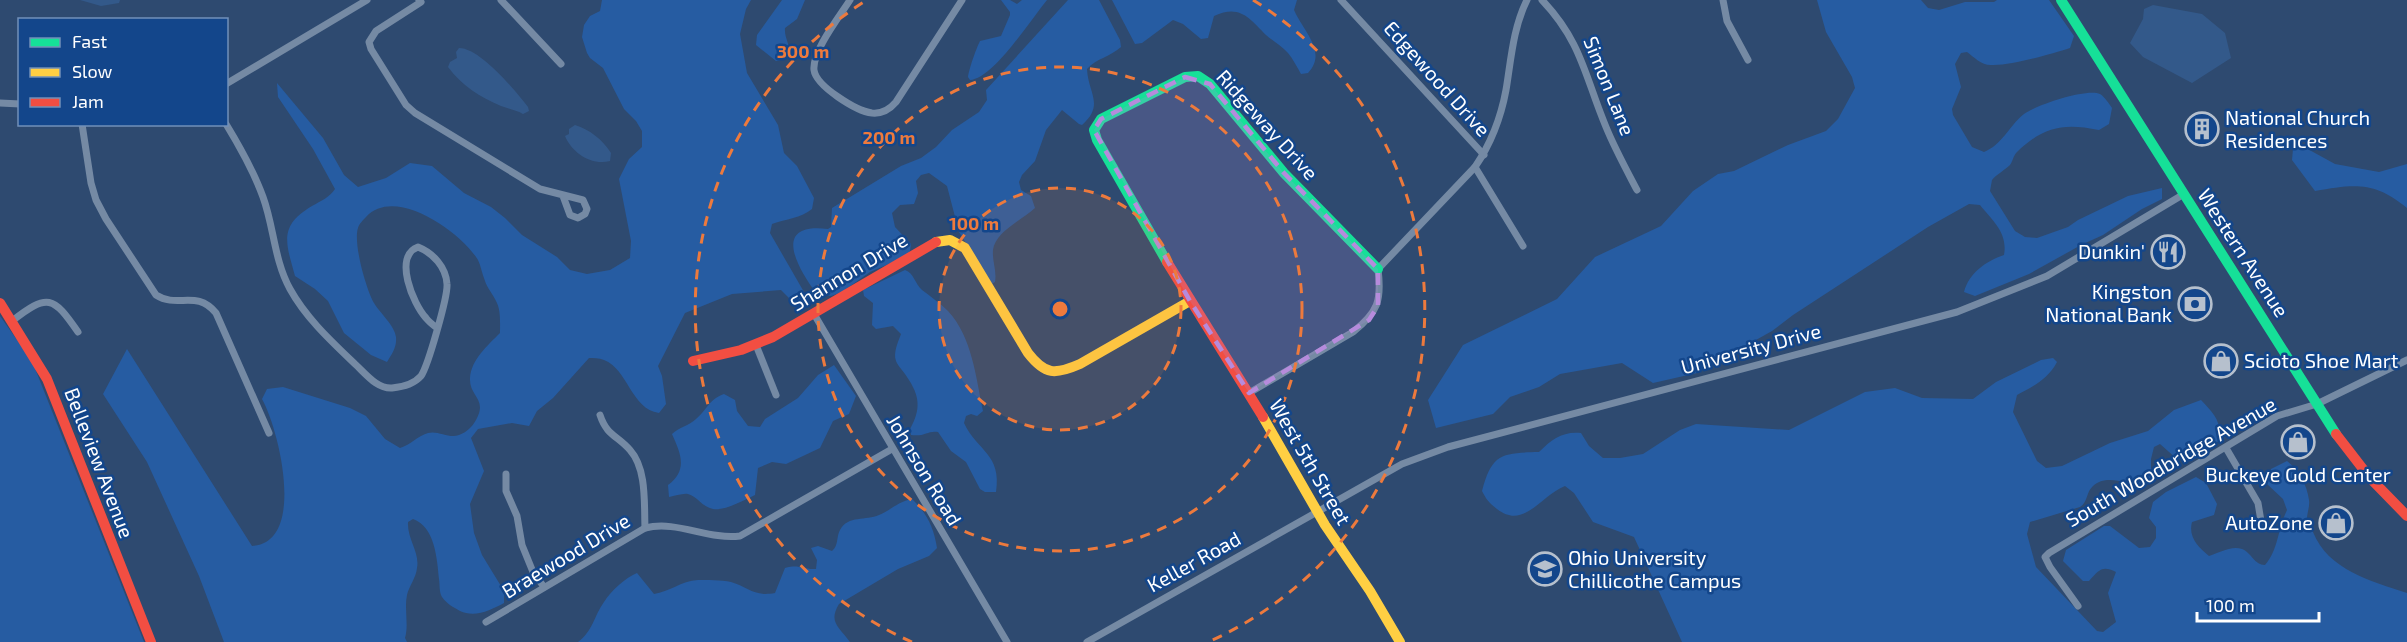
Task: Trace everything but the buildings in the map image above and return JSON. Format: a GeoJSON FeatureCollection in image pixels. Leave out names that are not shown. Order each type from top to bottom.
{"type":"FeatureCollection","features":[{"type":"Feature","properties":{"kind":"street"},"geometry":{"type":"LineString","coordinates":[[228,83],[367,0]]}},
{"type":"Feature","properties":{"kind":"street"},"geometry":{"type":"LineString","coordinates":[[501,0],[561,64]]}},
{"type":"Feature","properties":{"kind":"street"},"geometry":{"type":"LineString","coordinates":[[850,0],[816,54],[814,70],[820,82],[829,90],[862,110],[879,113],[896,102],[962,0]]}},
{"type":"Feature","properties":{"kind":"street","name":"Edgewood Drive"},"geometry":{"type":"LineString","coordinates":[[1341,0],[1484,155]]}},
{"type":"Feature","properties":{"kind":"street"},"geometry":{"type":"LineString","coordinates":[[1249,393],[1353,332],[1369,320],[1378,306],[1381,288],[1378,269],[1484,155],[1505,92],[1516,29],[1527,0]]}},
{"type":"Feature","properties":{"kind":"street","name":"Simon Lane"},"geometry":{"type":"LineString","coordinates":[[1542,0],[1574,42],[1606,128],[1637,190]]}},
{"type":"Feature","properties":{"kind":"street"},"geometry":{"type":"LineString","coordinates":[[1723,0],[1727,21],[1748,60]]}},
{"type":"Feature","properties":{"kind":"street","name":"Western Avenue"},"geometry":{"type":"LineString","coordinates":[[2061,0],[2336,434],[2370,478],[2407,516]]}},
{"type":"Feature","properties":{"kind":"street"},"geometry":{"type":"LineString","coordinates":[[421,1],[376,31],[369,42],[371,49],[406,105],[415,113],[522,179],[540,189],[563,196]]}},
{"type":"Feature","properties":{"kind":"street","name":"Ridgeway Drive"},"geometry":{"type":"LineString","coordinates":[[1190,301],[1097,140],[1094,130],[1101,119],[1185,77],[1198,76],[1210,84],[1284,173],[1378,269]]}},
{"type":"Feature","properties":{"kind":"street"},"geometry":{"type":"LineString","coordinates":[[0,103],[18,104]]}},
{"type":"Feature","properties":{"kind":"street"},"geometry":{"type":"LineString","coordinates":[[82,126],[91,183],[96,200],[106,219],[156,295],[169,301],[201,300],[216,313],[269,433]]}},
{"type":"Feature","properties":{"kind":"street"},"geometry":{"type":"LineString","coordinates":[[227,126],[264,198],[276,256],[289,288],[309,317],[330,340],[380,386],[394,388],[414,382],[421,375],[437,328],[447,285],[445,272],[439,262],[427,250],[418,247],[411,249],[406,256],[407,277],[425,317],[437,328]]}},
{"type":"Feature","properties":{"kind":"street"},"geometry":{"type":"LineString","coordinates":[[1475,167],[1522,246]]}},
{"type":"Feature","properties":{"kind":"street","name":"University Drive"},"geometry":{"type":"LineString","coordinates":[[1318,513],[1402,464],[1448,447],[1946,315],[1996,298],[2047,276],[2184,194]]}},
{"type":"Feature","properties":{"kind":"street","name":"Shannon Drive"},"geometry":{"type":"LineString","coordinates":[[693,361],[756,345],[814,314],[937,241],[950,240],[965,248],[1028,353],[1039,367],[1053,373],[1066,371],[1080,364],[1190,301]]}},
{"type":"Feature","properties":{"kind":"street","name":"West 5th Street"},"geometry":{"type":"LineString","coordinates":[[1190,301],[1249,393],[1318,513],[1370,591],[1400,642]]}},
{"type":"Feature","properties":{"kind":"street"},"geometry":{"type":"LineString","coordinates":[[12,321],[39,303],[48,302],[65,311],[78,332]]}},
{"type":"Feature","properties":{"kind":"street","name":"Belleview Avenue"},"geometry":{"type":"LineString","coordinates":[[0,303],[47,379],[151,642]]}},
{"type":"Feature","properties":{"kind":"street","name":"Johnson Road"},"geometry":{"type":"LineString","coordinates":[[814,314],[1007,642]]}},
{"type":"Feature","properties":{"kind":"street"},"geometry":{"type":"LineString","coordinates":[[756,345],[776,395]]}},
{"type":"Feature","properties":{"kind":"street","name":"South Woodbridge Avenue"},"geometry":{"type":"LineString","coordinates":[[2078,606],[2050,567],[2046,557],[2059,547],[2277,416],[2317,404],[2407,360]]}},
{"type":"Feature","properties":{"kind":"street"},"geometry":{"type":"LineString","coordinates":[[600,415],[609,434],[630,449],[638,463],[642,479],[645,528]]}},
{"type":"Feature","properties":{"kind":"street"},"geometry":{"type":"LineString","coordinates":[[2226,448],[2258,503],[2260,521]]}},
{"type":"Feature","properties":{"kind":"street","name":"Braewood Drive"},"geometry":{"type":"LineString","coordinates":[[486,622],[645,528],[658,525],[726,538],[740,536],[892,449]]}},
{"type":"Feature","properties":{"kind":"street"},"geometry":{"type":"LineString","coordinates":[[506,474],[506,490],[517,516],[525,552],[533,572],[544,587]]}},
{"type":"Feature","properties":{"kind":"street","name":"Keller Road"},"geometry":{"type":"LineString","coordinates":[[1087,642],[1318,513]]}},
{"type":"Feature","properties":{"kind":"highlighted area"},"geometry":{"type":"Polygon","coordinates":[[[1185,77],[1210,84],[1284,173],[1378,269],[1378,306],[1369,320],[1249,393],[1190,301],[1094,130],[1101,119],[1185,77]]]}},
{"type":"Feature","properties":{"kind":"shaded area"},"geometry":{"type":"Polygon","coordinates":[[[80,0],[120,0],[119,3],[101,6],[80,0]]]}},
{"type":"Feature","properties":{"kind":"shaded area"},"geometry":{"type":"Polygon","coordinates":[[[602,0],[751,0],[746,9],[740,34],[747,73],[778,125],[784,153],[797,166],[814,198],[812,209],[772,224],[770,233],[804,292],[801,302],[794,303],[781,290],[732,294],[685,313],[658,366],[662,376],[666,404],[659,413],[642,404],[612,365],[602,359],[589,358],[553,398],[537,411],[529,426],[512,423],[478,429],[471,438],[484,471],[470,504],[474,533],[482,555],[504,591],[504,603],[471,614],[460,611],[446,602],[440,593],[434,544],[426,529],[413,519],[408,522],[408,528],[417,562],[416,572],[406,600],[405,638],[407,642],[224,642],[199,576],[147,462],[103,394],[127,349],[252,546],[269,540],[279,526],[284,506],[281,458],[269,414],[262,399],[267,389],[283,387],[350,408],[366,416],[385,439],[400,448],[428,433],[455,436],[467,431],[476,420],[480,407],[470,384],[471,371],[481,353],[500,333],[498,305],[486,284],[478,260],[469,249],[443,226],[427,216],[410,209],[393,206],[378,209],[366,217],[358,228],[357,244],[361,266],[371,296],[395,333],[394,350],[387,362],[371,355],[344,333],[328,301],[295,276],[287,245],[289,228],[301,213],[328,197],[335,189],[313,149],[278,97],[277,83],[323,138],[344,175],[358,187],[386,178],[410,163],[432,166],[464,193],[491,207],[522,235],[557,257],[570,270],[587,274],[610,270],[630,258],[631,241],[619,179],[629,159],[642,147],[642,131],[624,109],[603,68],[590,58],[582,37],[584,25],[590,16],[600,11],[602,0]]]}},
{"type":"Feature","properties":{"kind":"shaded area"},"geometry":{"type":"Polygon","coordinates":[[[782,0],[805,0],[797,19],[785,28],[790,58],[776,61],[756,45],[757,35],[782,0]]]}},
{"type":"Feature","properties":{"kind":"shaded area"},"geometry":{"type":"Polygon","coordinates":[[[1001,0],[1010,0],[1017,4],[1022,0],[1047,0],[1001,59],[990,70],[970,80],[968,77],[970,69],[980,41],[1001,36],[1010,15],[1001,0]]]}},
{"type":"Feature","properties":{"kind":"shaded area"},"geometry":{"type":"Polygon","coordinates":[[[1068,0],[1099,0],[1120,40],[1121,47],[1087,69],[1094,105],[1089,118],[1082,125],[1062,110],[1046,130],[1035,161],[1022,175],[1019,182],[1021,190],[1031,196],[1035,208],[1004,232],[995,244],[993,254],[995,282],[992,284],[959,232],[947,186],[929,173],[921,175],[916,181],[918,193],[914,204],[900,205],[892,213],[895,227],[911,244],[910,251],[905,257],[870,272],[842,292],[831,296],[816,293],[796,259],[794,239],[799,232],[831,227],[832,208],[901,166],[921,158],[936,147],[952,130],[979,112],[987,100],[986,90],[1068,0]]]}},
{"type":"Feature","properties":{"kind":"shaded area"},"geometry":{"type":"Polygon","coordinates":[[[1112,0],[1297,0],[1294,10],[1315,49],[1314,65],[1308,73],[1301,74],[1286,50],[1249,18],[1237,12],[1214,16],[1208,38],[1201,39],[1183,24],[1173,20],[1142,43],[1135,44],[1112,0]]]}},
{"type":"Feature","properties":{"kind":"shaded area"},"geometry":{"type":"Polygon","coordinates":[[[1817,0],[1921,0],[1928,8],[1939,10],[1965,2],[2049,0],[2074,36],[2070,48],[1999,65],[1984,64],[1967,52],[1961,53],[1955,64],[1961,87],[1952,109],[1953,115],[1972,147],[1984,152],[1996,145],[2030,110],[2073,95],[2093,93],[2102,95],[2112,108],[2109,124],[2099,130],[2065,127],[2036,137],[2017,152],[2010,165],[1992,180],[1990,191],[2015,231],[2025,237],[2037,238],[2068,227],[2128,196],[2162,188],[2162,199],[2142,209],[2103,235],[2029,274],[1975,296],[1964,292],[1966,285],[1985,264],[2004,255],[2005,247],[2002,234],[1990,216],[1980,205],[1969,204],[1928,227],[1772,331],[1697,373],[1653,383],[1622,363],[1560,374],[1539,387],[1510,397],[1493,414],[1436,428],[1428,400],[1463,345],[1557,299],[1595,257],[1661,226],[1693,191],[1718,174],[1734,171],[1788,145],[1826,131],[1838,119],[1855,88],[1852,77],[1826,32],[1817,0]]]}},
{"type":"Feature","properties":{"kind":"shaded area"},"geometry":{"type":"Polygon","coordinates":[[[2153,5],[2202,14],[2225,33],[2231,58],[2192,83],[2143,57],[2130,43],[2143,19],[2144,9],[2153,5]]]}},
{"type":"Feature","properties":{"kind":"shaded area"},"geometry":{"type":"Polygon","coordinates":[[[459,48],[487,62],[515,91],[529,111],[523,114],[501,106],[479,95],[459,80],[448,67],[450,62],[457,58],[456,52],[459,48]]]}},
{"type":"Feature","properties":{"kind":"shaded area"},"geometry":{"type":"Polygon","coordinates":[[[575,125],[591,132],[604,143],[611,153],[610,161],[590,160],[572,148],[565,136],[575,125]]]}},
{"type":"Feature","properties":{"kind":"shaded area"},"geometry":{"type":"Polygon","coordinates":[[[2304,147],[2335,164],[2379,172],[2407,164],[2407,208],[2385,193],[2364,187],[2353,186],[2315,191],[2292,160],[2293,149],[2304,147]]]}},
{"type":"Feature","properties":{"kind":"shaded area"},"geometry":{"type":"Polygon","coordinates":[[[905,270],[922,290],[948,311],[956,321],[968,345],[983,411],[977,416],[971,414],[966,416],[964,423],[992,461],[997,479],[996,492],[985,492],[980,489],[966,462],[951,451],[938,432],[911,435],[910,429],[918,403],[911,384],[895,358],[901,334],[893,326],[876,329],[872,325],[873,303],[864,296],[863,290],[905,270]]]}},
{"type":"Feature","properties":{"kind":"shaded area"},"geometry":{"type":"Polygon","coordinates":[[[0,316],[32,361],[144,642],[0,642],[0,316]]]}},
{"type":"Feature","properties":{"kind":"shaded area"},"geometry":{"type":"Polygon","coordinates":[[[2053,358],[2057,362],[2045,378],[2017,395],[2013,412],[2037,461],[2046,468],[2062,466],[2110,443],[2148,431],[2174,410],[2201,400],[2213,414],[2220,434],[2219,441],[2189,459],[2177,459],[2160,444],[2154,447],[2151,459],[2151,478],[2141,486],[2116,480],[2098,482],[2091,488],[2080,507],[2030,522],[2027,534],[2036,567],[2097,631],[2103,632],[2116,622],[2108,593],[2116,572],[2104,569],[2098,571],[2089,581],[2083,581],[2063,561],[2066,550],[2104,526],[2110,526],[2139,548],[2150,547],[2156,538],[2156,527],[2149,518],[2153,502],[2166,492],[2196,477],[2206,483],[2217,504],[2214,515],[2192,522],[2191,532],[2198,545],[2209,556],[2230,549],[2242,549],[2258,563],[2265,565],[2273,553],[2287,510],[2283,499],[2267,484],[2271,469],[2287,461],[2299,473],[2304,483],[2309,502],[2307,521],[2329,556],[2352,572],[2407,593],[2407,642],[1682,642],[1634,537],[1593,522],[1574,493],[1565,486],[1524,514],[1516,516],[1497,509],[1482,491],[1490,469],[1500,458],[1516,453],[1539,452],[1553,440],[1569,433],[1581,433],[1589,446],[1603,458],[1620,458],[1643,454],[1680,430],[1696,424],[1789,430],[1865,392],[1895,388],[1922,398],[1973,399],[1996,382],[2041,360],[2053,358]]]}},
{"type":"Feature","properties":{"kind":"shaded area"},"geometry":{"type":"Polygon","coordinates":[[[834,365],[856,396],[849,414],[833,421],[820,448],[786,464],[772,462],[758,468],[755,495],[729,507],[709,508],[688,494],[669,497],[668,485],[678,474],[681,461],[672,434],[700,416],[715,399],[724,394],[735,400],[737,411],[748,426],[760,427],[765,419],[798,398],[818,375],[834,365]]]}},
{"type":"Feature","properties":{"kind":"shaded area"},"geometry":{"type":"Polygon","coordinates":[[[912,499],[929,521],[937,548],[929,556],[898,569],[839,604],[835,615],[836,624],[850,642],[578,642],[587,633],[610,594],[632,575],[637,573],[654,594],[698,580],[731,582],[756,593],[775,593],[785,568],[816,569],[817,560],[811,548],[818,546],[832,551],[843,525],[852,520],[874,517],[912,499]]]}},
{"type":"Feature","properties":{"kind":"traffic: fast"},"geometry":{"type":"LineString","coordinates":[[2061,0],[2336,434]]}},
{"type":"Feature","properties":{"kind":"traffic: fast"},"geometry":{"type":"LineString","coordinates":[[1167,262],[1097,140],[1094,130],[1101,119],[1185,77],[1198,76],[1210,84],[1284,173],[1378,269]]}},
{"type":"Feature","properties":{"kind":"traffic: slow"},"geometry":{"type":"LineString","coordinates":[[936,242],[950,240],[965,248],[1028,353],[1040,366],[1051,371],[1064,370],[1080,364],[1190,301]]}},
{"type":"Feature","properties":{"kind":"traffic: slow"},"geometry":{"type":"LineString","coordinates":[[1263,417],[1325,525],[1370,591],[1400,642]]}},
{"type":"Feature","properties":{"kind":"traffic: jam"},"geometry":{"type":"LineString","coordinates":[[693,361],[741,350],[773,337],[936,242]]}},
{"type":"Feature","properties":{"kind":"traffic: jam"},"geometry":{"type":"LineString","coordinates":[[1167,262],[1263,417]]}},
{"type":"Feature","properties":{"kind":"traffic: jam"},"geometry":{"type":"LineString","coordinates":[[0,303],[47,379],[151,642]]}},
{"type":"Feature","properties":{"kind":"traffic: jam"},"geometry":{"type":"LineString","coordinates":[[2336,434],[2370,478],[2407,516]]}},
{"type":"Feature","properties":{"kind":"place","name":"National Church Residences"},"geometry":{"type":"Point","coordinates":[2202,129]}},
{"type":"Feature","properties":{"kind":"place","name":"Dunkin'"},"geometry":{"type":"Point","coordinates":[2168,252]}},
{"type":"Feature","properties":{"kind":"place","name":"Kingston National Bank"},"geometry":{"type":"Point","coordinates":[2195,304]}},
{"type":"Feature","properties":{"kind":"place","name":"Scioto Shoe Mart"},"geometry":{"type":"Point","coordinates":[2221,361]}},
{"type":"Feature","properties":{"kind":"place","name":"Buckeye Gold Center"},"geometry":{"type":"Point","coordinates":[2298,442]}},
{"type":"Feature","properties":{"kind":"place","name":"AutoZone"},"geometry":{"type":"Point","coordinates":[2336,523]}},
{"type":"Feature","properties":{"kind":"place","name":"Ohio University Chillicothe Campus"},"geometry":{"type":"Point","coordinates":[1545,569]}}]}
